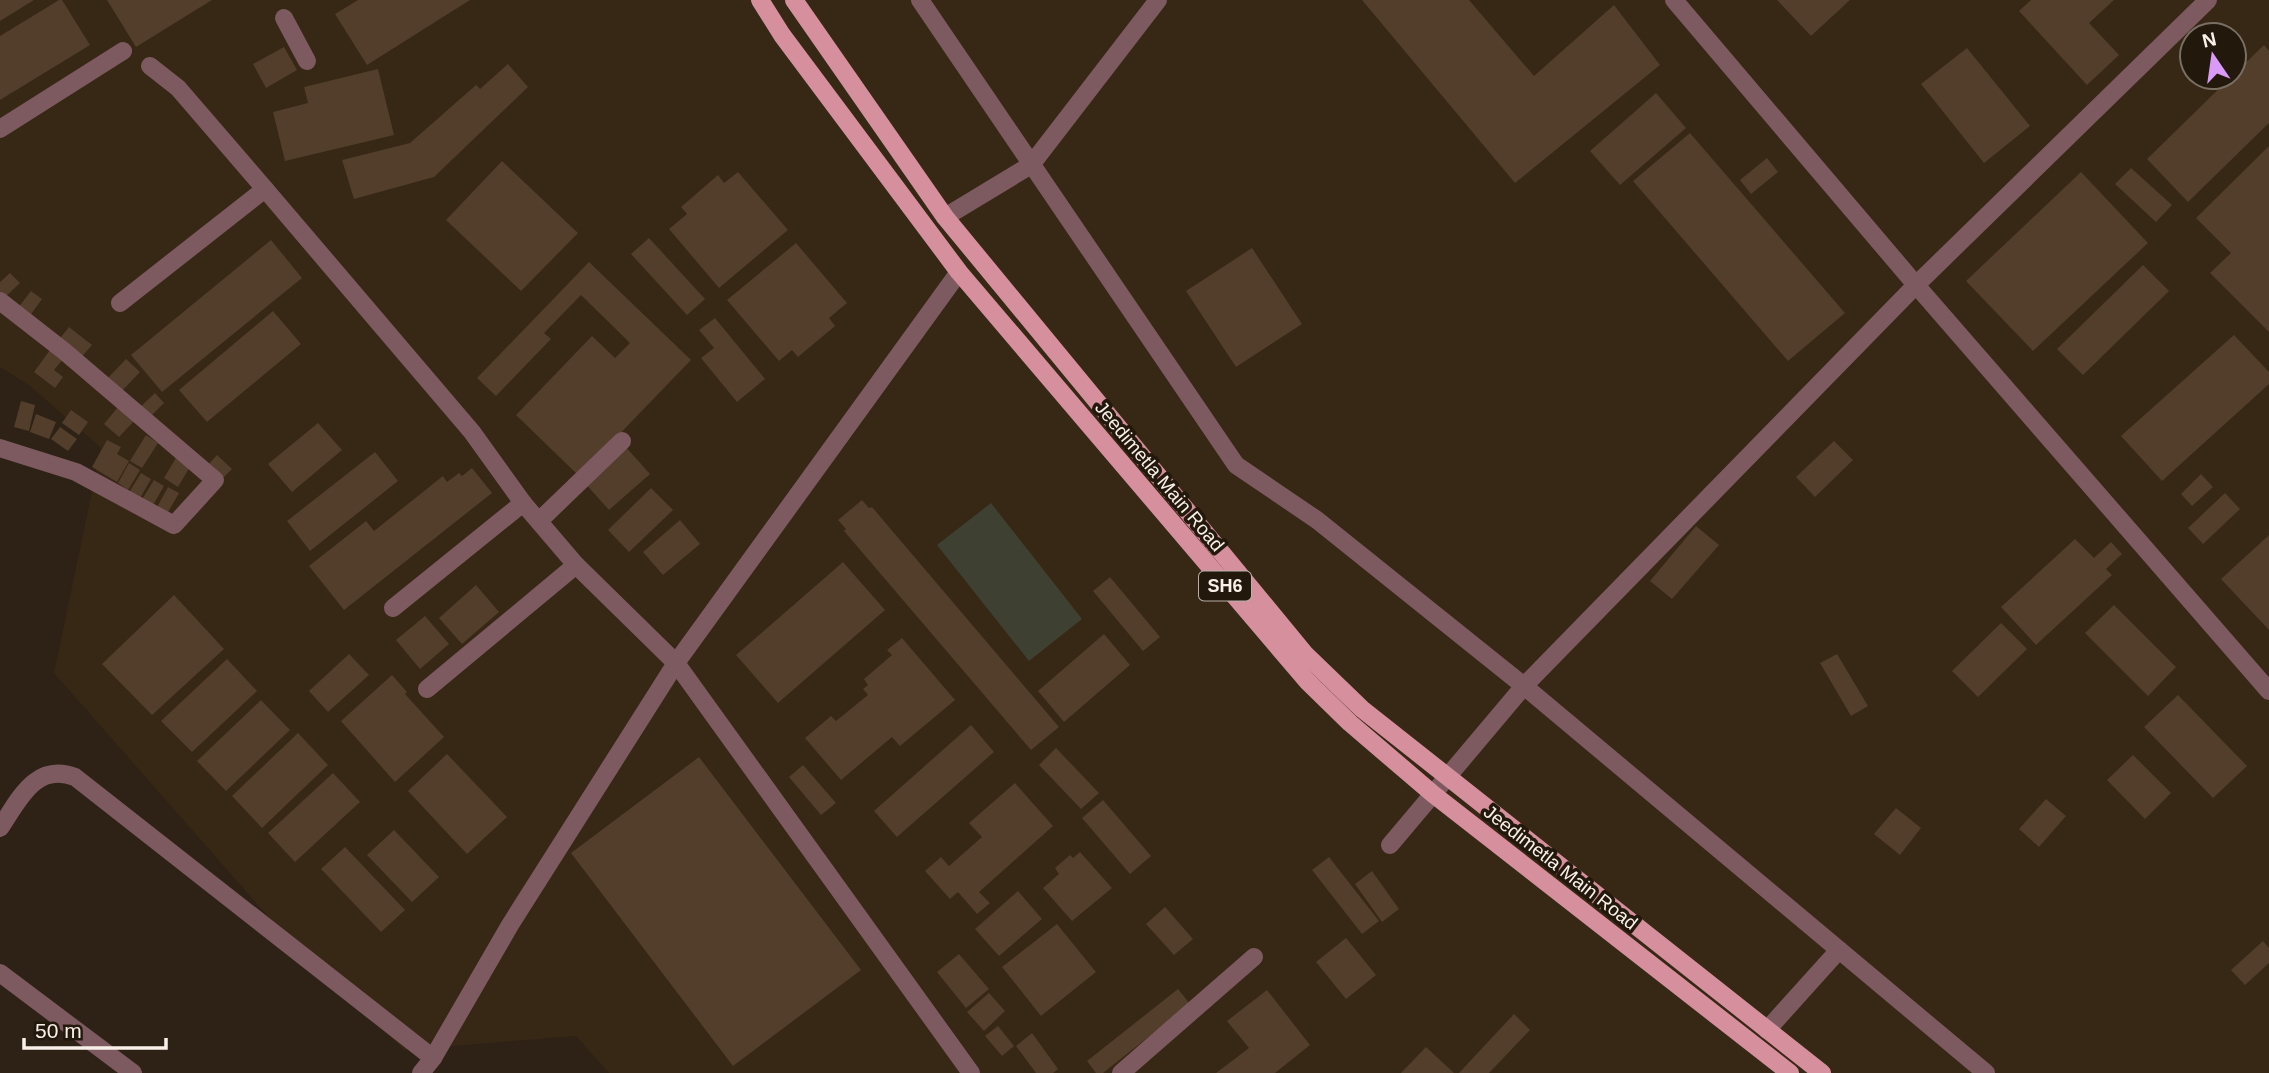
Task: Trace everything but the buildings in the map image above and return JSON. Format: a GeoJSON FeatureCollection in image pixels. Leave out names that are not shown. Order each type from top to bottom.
{"type":"FeatureCollection","features":[{"type":"Feature","properties":{"kind":"main road","name":"Jeedimetla Main Road"},"geometry":{"type":"LineString","coordinates":[[760,0],[782,35],[959,272],[1298,672],[1350,723],[1433,794],[1790,1073]]}},
{"type":"Feature","properties":{"kind":"main road","name":"Jeedimetla Main Road"},"geometry":{"type":"LineString","coordinates":[[794,0],[944,217],[1305,654],[1362,709],[1447,778],[1822,1073]]}},
{"type":"Feature","properties":{"kind":"street"},"geometry":{"type":"LineString","coordinates":[[920,0],[1236,465],[1317,520],[1524,686],[1986,1073]]}},
{"type":"Feature","properties":{"kind":"street"},"geometry":{"type":"LineString","coordinates":[[944,217],[1031,165],[1158,0]]}},
{"type":"Feature","properties":{"kind":"street"},"geometry":{"type":"LineString","coordinates":[[1675,0],[1916,285],[2269,691]]}},
{"type":"Feature","properties":{"kind":"street"},"geometry":{"type":"LineString","coordinates":[[1390,845],[1524,686],[1916,285],[2208,0]]}},
{"type":"Feature","properties":{"kind":"street"},"geometry":{"type":"LineString","coordinates":[[284,18],[307,61]]}},
{"type":"Feature","properties":{"kind":"street"},"geometry":{"type":"LineString","coordinates":[[0,129],[122,51]]}},
{"type":"Feature","properties":{"kind":"street"},"geometry":{"type":"LineString","coordinates":[[150,66],[178,88],[265,189],[472,432],[523,503],[576,565],[676,663],[971,1073]]}},
{"type":"Feature","properties":{"kind":"street"},"geometry":{"type":"LineString","coordinates":[[120,303],[265,189]]}},
{"type":"Feature","properties":{"kind":"street"},"geometry":{"type":"LineString","coordinates":[[421,1073],[433,1058],[510,925],[676,663],[959,272]]}},
{"type":"Feature","properties":{"kind":"street"},"geometry":{"type":"LineString","coordinates":[[0,301],[64,351],[215,481],[174,525],[76,472],[0,448]]}},
{"type":"Feature","properties":{"kind":"street"},"geometry":{"type":"LineString","coordinates":[[539,521],[622,442]]}},
{"type":"Feature","properties":{"kind":"street"},"geometry":{"type":"LineString","coordinates":[[393,608],[523,503]]}},
{"type":"Feature","properties":{"kind":"street"},"geometry":{"type":"LineString","coordinates":[[427,689],[576,565]]}},
{"type":"Feature","properties":{"kind":"street"},"geometry":{"type":"LineString","coordinates":[[0,828],[32,783],[48,774],[63,772],[75,776],[433,1058]]}},
{"type":"Feature","properties":{"kind":"street"},"geometry":{"type":"LineString","coordinates":[[1767,1030],[1839,950]]}},
{"type":"Feature","properties":{"kind":"street"},"geometry":{"type":"LineString","coordinates":[[1121,1073],[1254,957]]}},
{"type":"Feature","properties":{"kind":"street"},"geometry":{"type":"LineString","coordinates":[[0,973],[133,1073]]}},
{"type":"Feature","properties":{"kind":"shaded area"},"geometry":{"type":"Polygon","coordinates":[[[0,0],[2269,0],[2269,1073],[609,1073],[576,1036],[404,1050],[286,937],[54,673],[101,448],[30,386],[0,367],[0,0]]]}},
{"type":"Feature","properties":{"kind":"green space"},"geometry":{"type":"Polygon","coordinates":[[[991,503],[1082,619],[1029,661],[937,545],[991,503]]]}}]}
